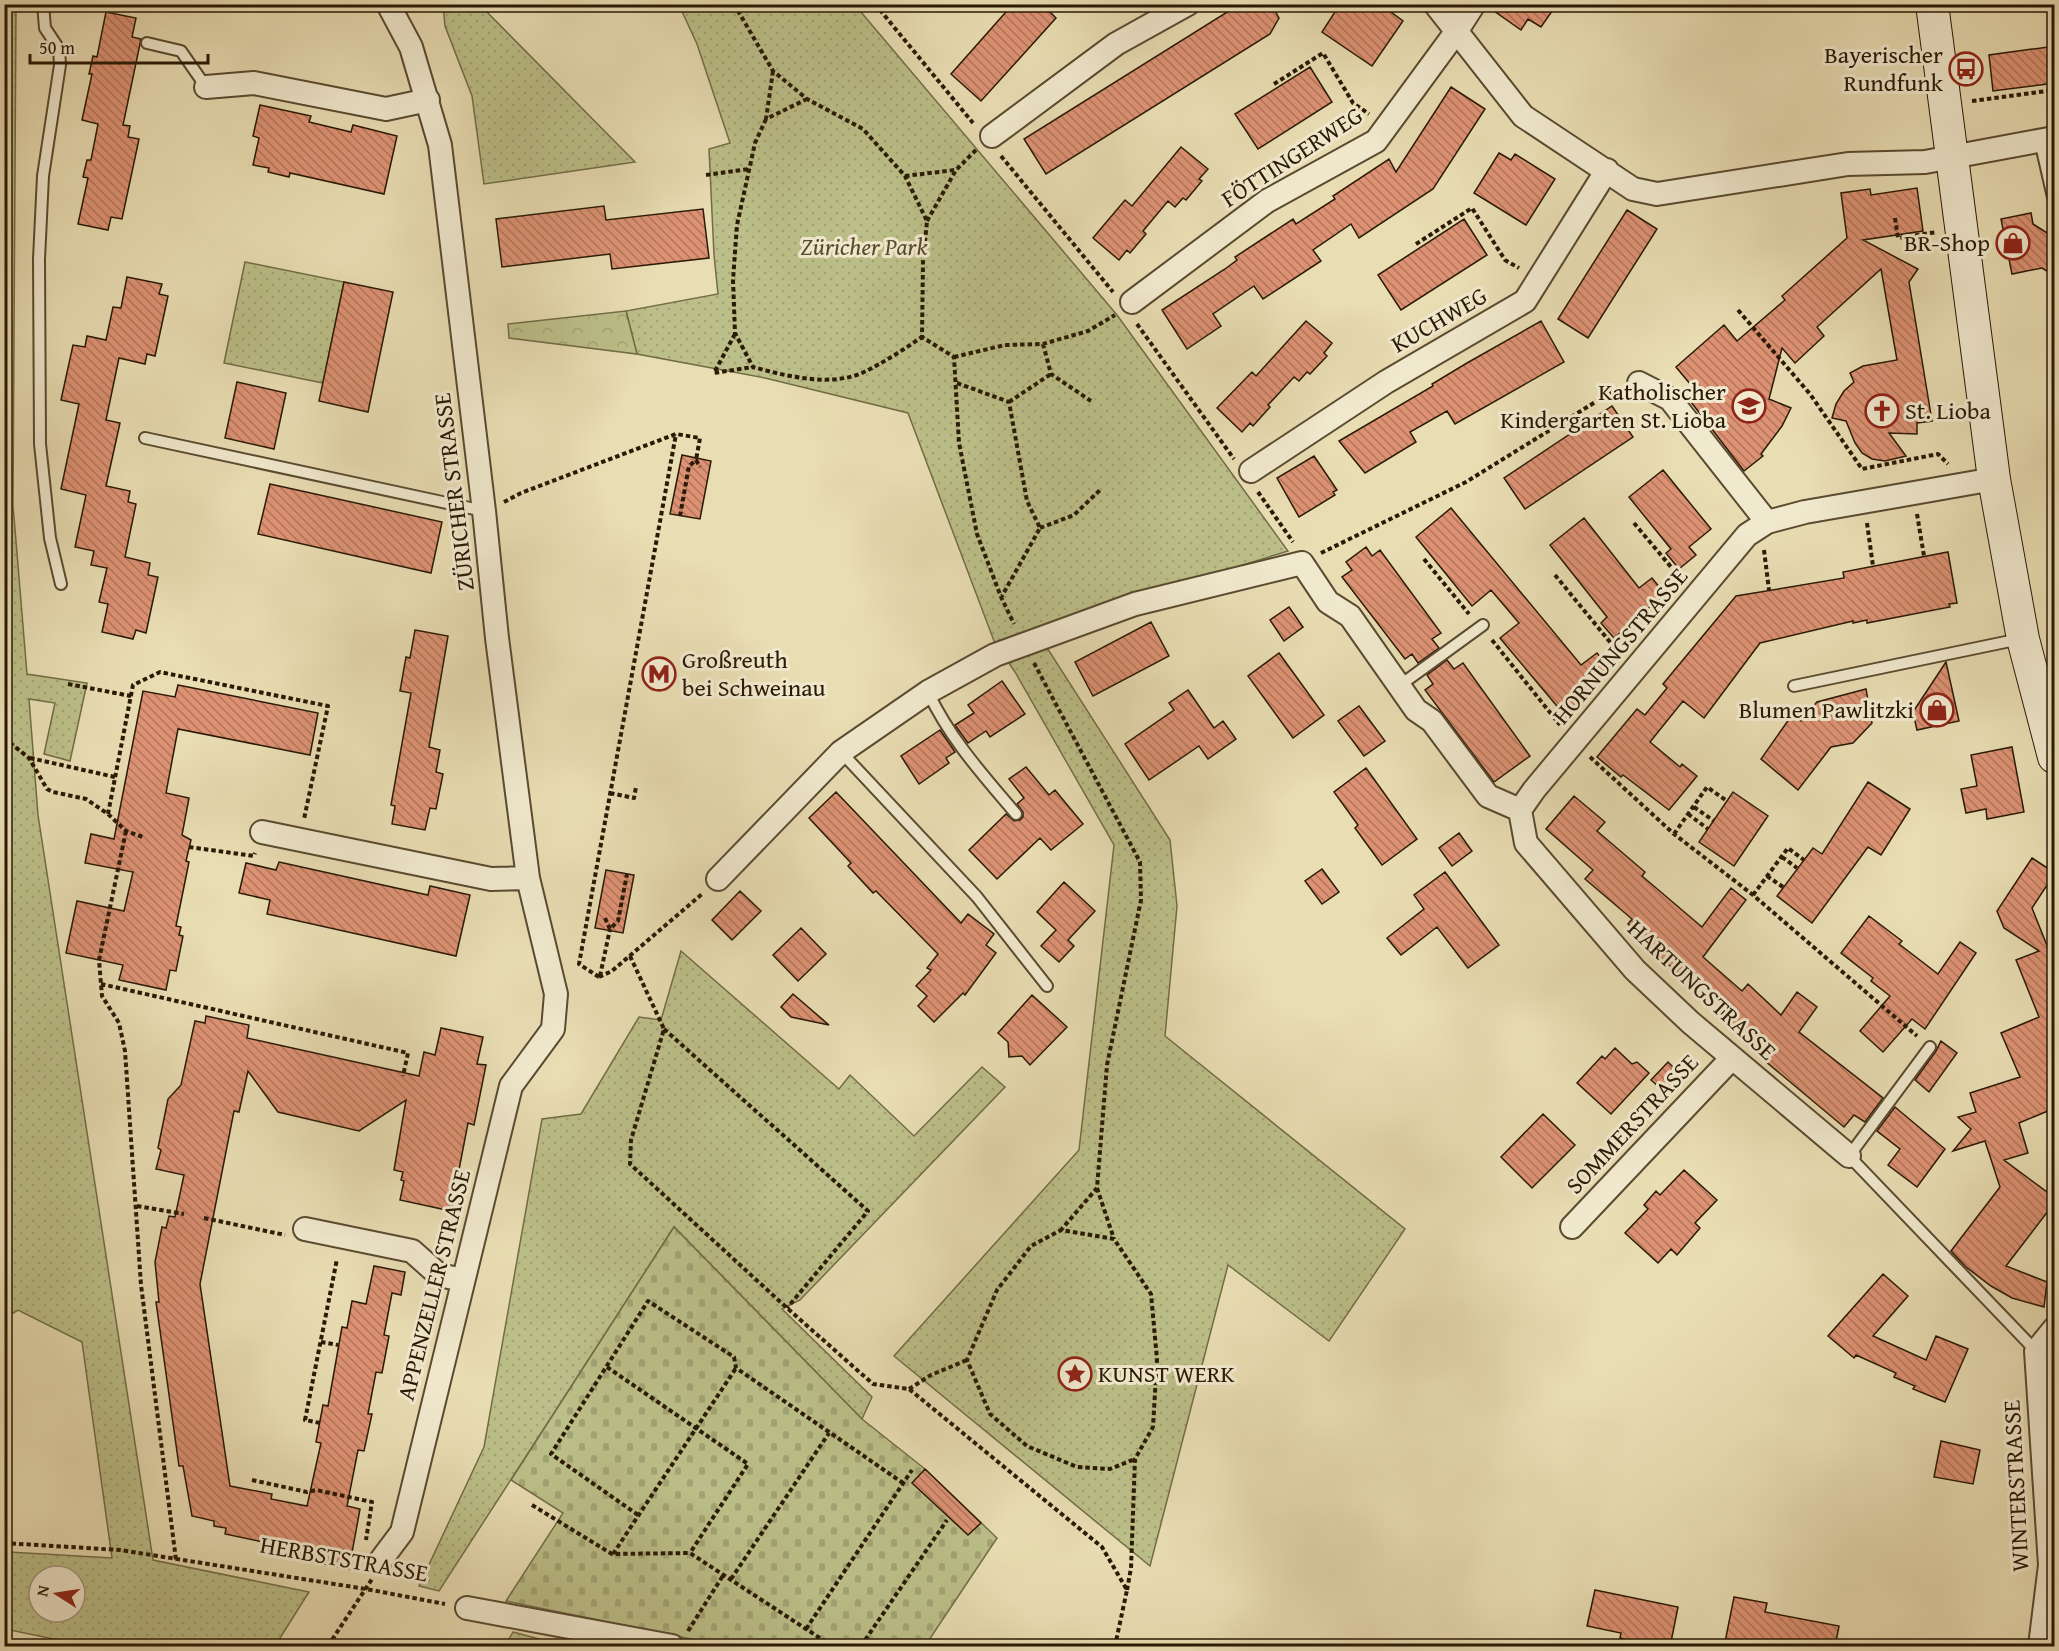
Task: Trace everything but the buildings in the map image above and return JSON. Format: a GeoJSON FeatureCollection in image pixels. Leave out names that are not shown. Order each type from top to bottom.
{"type":"FeatureCollection","features":[{"type":"Feature","properties":{"kind":"street","name":"ZÜRICHER STRASSE"},"geometry":{"type":"LineString","coordinates":[[388,4],[411,47],[440,145],[497,638],[528,878],[556,994],[553,1029]]}},
{"type":"Feature","properties":{"kind":"street"},"geometry":{"type":"LineString","coordinates":[[986,141],[1116,44],[1188,4]]}},
{"type":"Feature","properties":{"kind":"street"},"geometry":{"type":"LineString","coordinates":[[1435,4],[1523,116],[1633,189],[1658,194],[1848,164],[1925,162],[2047,139]]}},
{"type":"Feature","properties":{"kind":"street","name":"FÖTTINGERWEG"},"geometry":{"type":"LineString","coordinates":[[1125,308],[1267,201],[1376,141],[1474,4]]}},
{"type":"Feature","properties":{"kind":"street"},"geometry":{"type":"LineString","coordinates":[[1932,4],[1961,227],[1980,481],[2055,757]]}},
{"type":"Feature","properties":{"kind":"street"},"geometry":{"type":"LineString","coordinates":[[206,87],[254,83],[386,109],[428,100]]}},
{"type":"Feature","properties":{"kind":"street","name":"KUCHWEG"},"geometry":{"type":"LineString","coordinates":[[1248,474],[1386,382],[1524,301],[1607,170]]}},
{"type":"Feature","properties":{"kind":"street"},"geometry":{"type":"LineString","coordinates":[[1640,383],[1670,399],[1764,524]]}},
{"type":"Feature","properties":{"kind":"street","name":"HORNUNGSTRASSE"},"geometry":{"type":"LineString","coordinates":[[1521,810],[1534,790],[1747,535],[1764,524],[1805,512],[1980,481]]}},
{"type":"Feature","properties":{"kind":"street"},"geometry":{"type":"LineString","coordinates":[[718,879],[841,752],[928,692],[995,655],[1135,604],[1302,563],[1328,602],[1350,616],[1416,710],[1432,721],[1488,796],[1521,810]]}},
{"type":"Feature","properties":{"kind":"street","name":"HARTUNGSTRASSE"},"geometry":{"type":"LineString","coordinates":[[1521,810],[1526,843],[1635,970],[1690,1022],[1849,1156]]}},
{"type":"Feature","properties":{"kind":"street"},"geometry":{"type":"LineString","coordinates":[[262,832],[491,879],[528,878]]}},
{"type":"Feature","properties":{"kind":"street","name":"APPENZELLER STRASSE"},"geometry":{"type":"LineString","coordinates":[[381,1560],[402,1532],[511,1086],[553,1029]]}},
{"type":"Feature","properties":{"kind":"street","name":"SOMMERSTRASSE"},"geometry":{"type":"LineString","coordinates":[[1572,1227],[1732,1058]]}},
{"type":"Feature","properties":{"kind":"street"},"geometry":{"type":"LineString","coordinates":[[305,1229],[412,1251],[439,1275],[463,1280]]}},
{"type":"Feature","properties":{"kind":"street"},"geometry":{"type":"LineString","coordinates":[[2036,1351],[2055,1329]]}},
{"type":"Feature","properties":{"kind":"street","name":"WINTERSTRASSE"},"geometry":{"type":"LineString","coordinates":[[2036,1351],[2050,1564],[2040,1647]]}},
{"type":"Feature","properties":{"kind":"street"},"geometry":{"type":"LineString","coordinates":[[467,1608],[678,1642]]}},
{"type":"Feature","properties":{"kind":"lane"},"geometry":{"type":"LineString","coordinates":[[43,4],[45,28],[59,49],[60,65],[42,176],[39,259],[40,444],[50,538],[61,584]]}},
{"type":"Feature","properties":{"kind":"lane"},"geometry":{"type":"LineString","coordinates":[[147,43],[181,51],[206,87]]}},
{"type":"Feature","properties":{"kind":"lane"},"geometry":{"type":"LineString","coordinates":[[2047,139],[2055,202]]}},
{"type":"Feature","properties":{"kind":"lane"},"geometry":{"type":"LineString","coordinates":[[145,438],[484,511]]}},
{"type":"Feature","properties":{"kind":"lane"},"geometry":{"type":"LineString","coordinates":[[1399,686],[1483,625]]}},
{"type":"Feature","properties":{"kind":"lane"},"geometry":{"type":"LineString","coordinates":[[1794,686],[2023,639]]}},
{"type":"Feature","properties":{"kind":"lane"},"geometry":{"type":"LineString","coordinates":[[928,692],[943,723],[960,748],[1016,814]]}},
{"type":"Feature","properties":{"kind":"lane"},"geometry":{"type":"LineString","coordinates":[[841,752],[977,897],[1047,986]]}},
{"type":"Feature","properties":{"kind":"lane"},"geometry":{"type":"LineString","coordinates":[[1849,1156],[1930,1047]]}},
{"type":"Feature","properties":{"kind":"lane","name":"HARTUNGSTRASSE"},"geometry":{"type":"LineString","coordinates":[[1849,1156],[2036,1351]]}},
{"type":"Feature","properties":{"kind":"path"},"geometry":{"type":"LineString","coordinates":[[734,4],[773,71],[807,99],[863,129],[905,176],[927,221]]}},
{"type":"Feature","properties":{"kind":"path"},"geometry":{"type":"LineString","coordinates":[[875,4],[1125,308],[1248,474],[1297,547],[1302,563],[1466,482],[1614,389],[1640,383]]}},
{"type":"Feature","properties":{"kind":"path"},"geometry":{"type":"LineString","coordinates":[[1274,84],[1323,53],[1353,103],[1387,126]]}},
{"type":"Feature","properties":{"kind":"path"},"geometry":{"type":"LineString","coordinates":[[753,367],[735,333],[733,280],[737,225],[755,143],[766,119],[773,71]]}},
{"type":"Feature","properties":{"kind":"path"},"geometry":{"type":"LineString","coordinates":[[1944,104],[2055,90]]}},
{"type":"Feature","properties":{"kind":"path"},"geometry":{"type":"LineString","coordinates":[[766,119],[807,99]]}},
{"type":"Feature","properties":{"kind":"path"},"geometry":{"type":"LineString","coordinates":[[922,337],[923,262],[927,221],[956,170],[986,141]]}},
{"type":"Feature","properties":{"kind":"path"},"geometry":{"type":"LineString","coordinates":[[706,175],[749,169]]}},
{"type":"Feature","properties":{"kind":"path"},"geometry":{"type":"LineString","coordinates":[[905,176],[956,170]]}},
{"type":"Feature","properties":{"kind":"path"},"geometry":{"type":"LineString","coordinates":[[1416,244],[1472,208],[1505,260],[1538,280]]}},
{"type":"Feature","properties":{"kind":"path"},"geometry":{"type":"LineString","coordinates":[[1895,218],[1898,238],[1961,227]]}},
{"type":"Feature","properties":{"kind":"path"},"geometry":{"type":"LineString","coordinates":[[922,337],[954,357],[1005,345],[1043,344],[1088,331],[1125,308]]}},
{"type":"Feature","properties":{"kind":"path"},"geometry":{"type":"LineString","coordinates":[[1738,310],[1810,394],[1862,469],[1938,454],[1980,481]]}},
{"type":"Feature","properties":{"kind":"path"},"geometry":{"type":"LineString","coordinates":[[735,333],[714,373],[753,367],[795,378],[831,379],[860,374],[886,361],[922,337]]}},
{"type":"Feature","properties":{"kind":"path"},"geometry":{"type":"LineString","coordinates":[[1043,344],[1051,374],[1091,401]]}},
{"type":"Feature","properties":{"kind":"path"},"geometry":{"type":"LineString","coordinates":[[954,357],[959,443],[977,534],[1001,597],[1024,644],[1140,862],[1141,900],[1107,1065],[1097,1188],[1114,1239],[1151,1294],[1156,1348],[1153,1427],[1136,1459],[1131,1568],[1115,1647]]}},
{"type":"Feature","properties":{"kind":"path"},"geometry":{"type":"LineString","coordinates":[[1009,402],[1051,374]]}},
{"type":"Feature","properties":{"kind":"path"},"geometry":{"type":"LineString","coordinates":[[957,383],[1009,402]]}},
{"type":"Feature","properties":{"kind":"path"},"geometry":{"type":"LineString","coordinates":[[1009,402],[1027,501],[1040,528]]}},
{"type":"Feature","properties":{"kind":"path"},"geometry":{"type":"LineString","coordinates":[[484,511],[521,493],[676,434],[700,438],[696,460],[689,466],[680,516]]}},
{"type":"Feature","properties":{"kind":"path"},"geometry":{"type":"LineString","coordinates":[[599,977],[579,964],[676,434]]}},
{"type":"Feature","properties":{"kind":"path"},"geometry":{"type":"LineString","coordinates":[[696,460],[700,467]]}},
{"type":"Feature","properties":{"kind":"path"},"geometry":{"type":"LineString","coordinates":[[1001,597],[1040,528],[1074,515],[1100,490]]}},
{"type":"Feature","properties":{"kind":"path"},"geometry":{"type":"LineString","coordinates":[[1914,492],[1924,556]]}},
{"type":"Feature","properties":{"kind":"path"},"geometry":{"type":"LineString","coordinates":[[1864,502],[1874,566]]}},
{"type":"Feature","properties":{"kind":"path"},"geometry":{"type":"LineString","coordinates":[[1634,523],[1696,597]]}},
{"type":"Feature","properties":{"kind":"path"},"geometry":{"type":"LineString","coordinates":[[1764,524],[1769,590]]}},
{"type":"Feature","properties":{"kind":"path"},"geometry":{"type":"LineString","coordinates":[[1424,560],[1466,611],[1483,625],[1494,644],[1575,743],[1674,834],[1753,894],[1930,1047]]}},
{"type":"Feature","properties":{"kind":"path"},"geometry":{"type":"LineString","coordinates":[[1555,574],[1622,656],[1636,669]]}},
{"type":"Feature","properties":{"kind":"path"},"geometry":{"type":"LineString","coordinates":[[108,814],[133,685],[160,672],[328,706],[299,840]]}},
{"type":"Feature","properties":{"kind":"path"},"geometry":{"type":"LineString","coordinates":[[68,684],[131,696]]}},
{"type":"Feature","properties":{"kind":"path"},"geometry":{"type":"LineString","coordinates":[[4,738],[29,758],[47,789],[86,799],[108,814],[126,831],[143,837]]}},
{"type":"Feature","properties":{"kind":"path"},"geometry":{"type":"LineString","coordinates":[[29,758],[115,777]]}},
{"type":"Feature","properties":{"kind":"path"},"geometry":{"type":"LineString","coordinates":[[610,793],[634,798],[636,787]]}},
{"type":"Feature","properties":{"kind":"path"},"geometry":{"type":"LineString","coordinates":[[1674,834],[1707,787],[1727,801]]}},
{"type":"Feature","properties":{"kind":"path"},"geometry":{"type":"LineString","coordinates":[[1694,807],[1714,821]]}},
{"type":"Feature","properties":{"kind":"path"},"geometry":{"type":"LineString","coordinates":[[1688,814],[1708,829]]}},
{"type":"Feature","properties":{"kind":"path"},"geometry":{"type":"LineString","coordinates":[[126,831],[99,960],[102,996],[119,1023],[125,1051],[141,1285],[176,1560]]}},
{"type":"Feature","properties":{"kind":"path"},"geometry":{"type":"LineString","coordinates":[[189,846],[241,856],[254,856],[262,832]]}},
{"type":"Feature","properties":{"kind":"path"},"geometry":{"type":"LineString","coordinates":[[1753,894],[1788,848],[1804,860]]}},
{"type":"Feature","properties":{"kind":"path"},"geometry":{"type":"LineString","coordinates":[[1782,857],[1797,868]]}},
{"type":"Feature","properties":{"kind":"path"},"geometry":{"type":"LineString","coordinates":[[599,977],[610,929],[618,921],[627,874]]}},
{"type":"Feature","properties":{"kind":"path"},"geometry":{"type":"LineString","coordinates":[[1767,876],[1784,887]]}},
{"type":"Feature","properties":{"kind":"path"},"geometry":{"type":"LineString","coordinates":[[599,977],[612,971],[718,879]]}},
{"type":"Feature","properties":{"kind":"path"},"geometry":{"type":"LineString","coordinates":[[605,918],[610,929]]}},
{"type":"Feature","properties":{"kind":"path"},"geometry":{"type":"LineString","coordinates":[[630,956],[664,1029],[868,1211],[787,1308]]}},
{"type":"Feature","properties":{"kind":"path"},"geometry":{"type":"LineString","coordinates":[[101,984],[408,1053],[403,1076]]}},
{"type":"Feature","properties":{"kind":"path"},"geometry":{"type":"LineString","coordinates":[[664,1029],[631,1140],[630,1164],[873,1384],[909,1389],[1102,1547],[1127,1590]]}},
{"type":"Feature","properties":{"kind":"path"},"geometry":{"type":"LineString","coordinates":[[909,1389],[931,1375],[967,1360],[997,1290],[1031,1246],[1061,1230],[1097,1188]]}},
{"type":"Feature","properties":{"kind":"path"},"geometry":{"type":"LineString","coordinates":[[137,1206],[184,1214]]}},
{"type":"Feature","properties":{"kind":"path"},"geometry":{"type":"LineString","coordinates":[[204,1218],[283,1235],[305,1229]]}},
{"type":"Feature","properties":{"kind":"path"},"geometry":{"type":"LineString","coordinates":[[1061,1230],[1114,1239]]}},
{"type":"Feature","properties":{"kind":"path"},"geometry":{"type":"LineString","coordinates":[[320,1423],[305,1420],[341,1237]]}},
{"type":"Feature","properties":{"kind":"path"},"geometry":{"type":"LineString","coordinates":[[612,1554],[638,1515],[696,1428],[736,1368],[735,1357],[648,1301],[551,1454],[638,1515]]}},
{"type":"Feature","properties":{"kind":"path"},"geometry":{"type":"LineString","coordinates":[[321,1342],[338,1345]]}},
{"type":"Feature","properties":{"kind":"path"},"geometry":{"type":"LineString","coordinates":[[967,1360],[990,1414],[1027,1446],[1077,1467],[1110,1469],[1136,1459]]}},
{"type":"Feature","properties":{"kind":"path"},"geometry":{"type":"LineString","coordinates":[[607,1367],[748,1464],[690,1553]]}},
{"type":"Feature","properties":{"kind":"path"},"geometry":{"type":"LineString","coordinates":[[736,1368],[903,1483]]}},
{"type":"Feature","properties":{"kind":"path"},"geometry":{"type":"LineString","coordinates":[[731,1579],[829,1432]]}},
{"type":"Feature","properties":{"kind":"path"},"geometry":{"type":"LineString","coordinates":[[806,1629],[912,1470]]}},
{"type":"Feature","properties":{"kind":"path"},"geometry":{"type":"LineString","coordinates":[[252,1480],[307,1492],[316,1490],[372,1502],[366,1542]]}},
{"type":"Feature","properties":{"kind":"path"},"geometry":{"type":"LineString","coordinates":[[532,1505],[612,1554],[690,1553],[832,1647]]}},
{"type":"Feature","properties":{"kind":"path"},"geometry":{"type":"LineString","coordinates":[[861,1647],[947,1520]]}},
{"type":"Feature","properties":{"kind":"path","name":"HERBSTSTRASSE"},"geometry":{"type":"LineString","coordinates":[[4,1543],[120,1550],[366,1589],[467,1608]]}},
{"type":"Feature","properties":{"kind":"path"},"geometry":{"type":"LineString","coordinates":[[678,1642],[723,1574]]}},
{"type":"Feature","properties":{"kind":"path"},"geometry":{"type":"LineString","coordinates":[[328,1647],[366,1589]]}},
{"type":"Feature","properties":{"kind":"green space"},"geometry":{"type":"Polygon","coordinates":[[[4,5],[16,5],[13,505],[27,674],[87,683],[70,761],[44,754],[55,703],[29,699],[38,815],[153,1560],[309,1592],[275,1646],[87,1646],[5,1629],[5,1593],[9,1552],[112,1558],[82,1342],[18,1310],[5,1318],[4,5]]]}},
{"type":"Feature","properties":{"kind":"green space"},"geometry":{"type":"Polygon","coordinates":[[[443,5],[480,5],[635,162],[484,184],[472,96],[445,26],[443,5]]]}},
{"type":"Feature","properties":{"kind":"green space","name":"Züricher Park"},"geometry":{"type":"Polygon","coordinates":[[[679,5],[855,5],[1117,315],[1288,551],[1035,629],[1170,840],[1177,906],[1165,1036],[1405,1229],[1329,1341],[1228,1265],[1150,1566],[894,1356],[1079,1150],[1114,845],[1015,672],[994,641],[908,413],[765,378],[637,354],[626,311],[718,294],[709,149],[730,143],[697,44],[679,5]]]}},
{"type":"Feature","properties":{"kind":"green space"},"geometry":{"type":"Polygon","coordinates":[[[245,262],[344,282],[323,383],[224,363],[245,262]]]}},
{"type":"Feature","properties":{"kind":"green space"},"geometry":{"type":"Polygon","coordinates":[[[626,311],[637,354],[509,338],[508,324],[626,311]]]}},
{"type":"Feature","properties":{"kind":"green space"},"geometry":{"type":"Polygon","coordinates":[[[681,951],[839,1089],[850,1075],[914,1136],[982,1067],[1005,1087],[800,1300],[782,1309],[872,1397],[862,1419],[674,1227],[439,1591],[419,1586],[484,1447],[542,1119],[581,1114],[639,1017],[661,1020],[681,951]]]}},
{"type":"Feature","properties":{"kind":"green space"},"geometry":{"type":"Polygon","coordinates":[[[674,1227],[862,1419],[925,1469],[997,1538],[925,1646],[704,1646],[706,1642],[506,1601],[563,1513],[511,1480],[674,1227]]]}},
{"type":"Feature","properties":{"kind":"green space"},"geometry":{"type":"Polygon","coordinates":[[[513,1632],[547,1641],[545,1646],[505,1646],[513,1632]]]}},
{"type":"Feature","properties":{"kind":"place","name":"Bayerischer Rundfunk"},"geometry":{"type":"Point","coordinates":[1966,69]}},
{"type":"Feature","properties":{"kind":"place","name":"BR-Shop"},"geometry":{"type":"Point","coordinates":[2013,243]}},
{"type":"Feature","properties":{"kind":"place","name":"Katholischer Kindergarten St. Lioba"},"geometry":{"type":"Point","coordinates":[1749,406]}},
{"type":"Feature","properties":{"kind":"place","name":"St. Lioba"},"geometry":{"type":"Point","coordinates":[1882,411]}},
{"type":"Feature","properties":{"kind":"place","name":"Großreuth bei Schweinau"},"geometry":{"type":"Point","coordinates":[659,674]}},
{"type":"Feature","properties":{"kind":"place","name":"Blumen Pawlitzki"},"geometry":{"type":"Point","coordinates":[1937,710]}},
{"type":"Feature","properties":{"kind":"place","name":"KUNST WERK"},"geometry":{"type":"Point","coordinates":[1075,1374]}}]}
